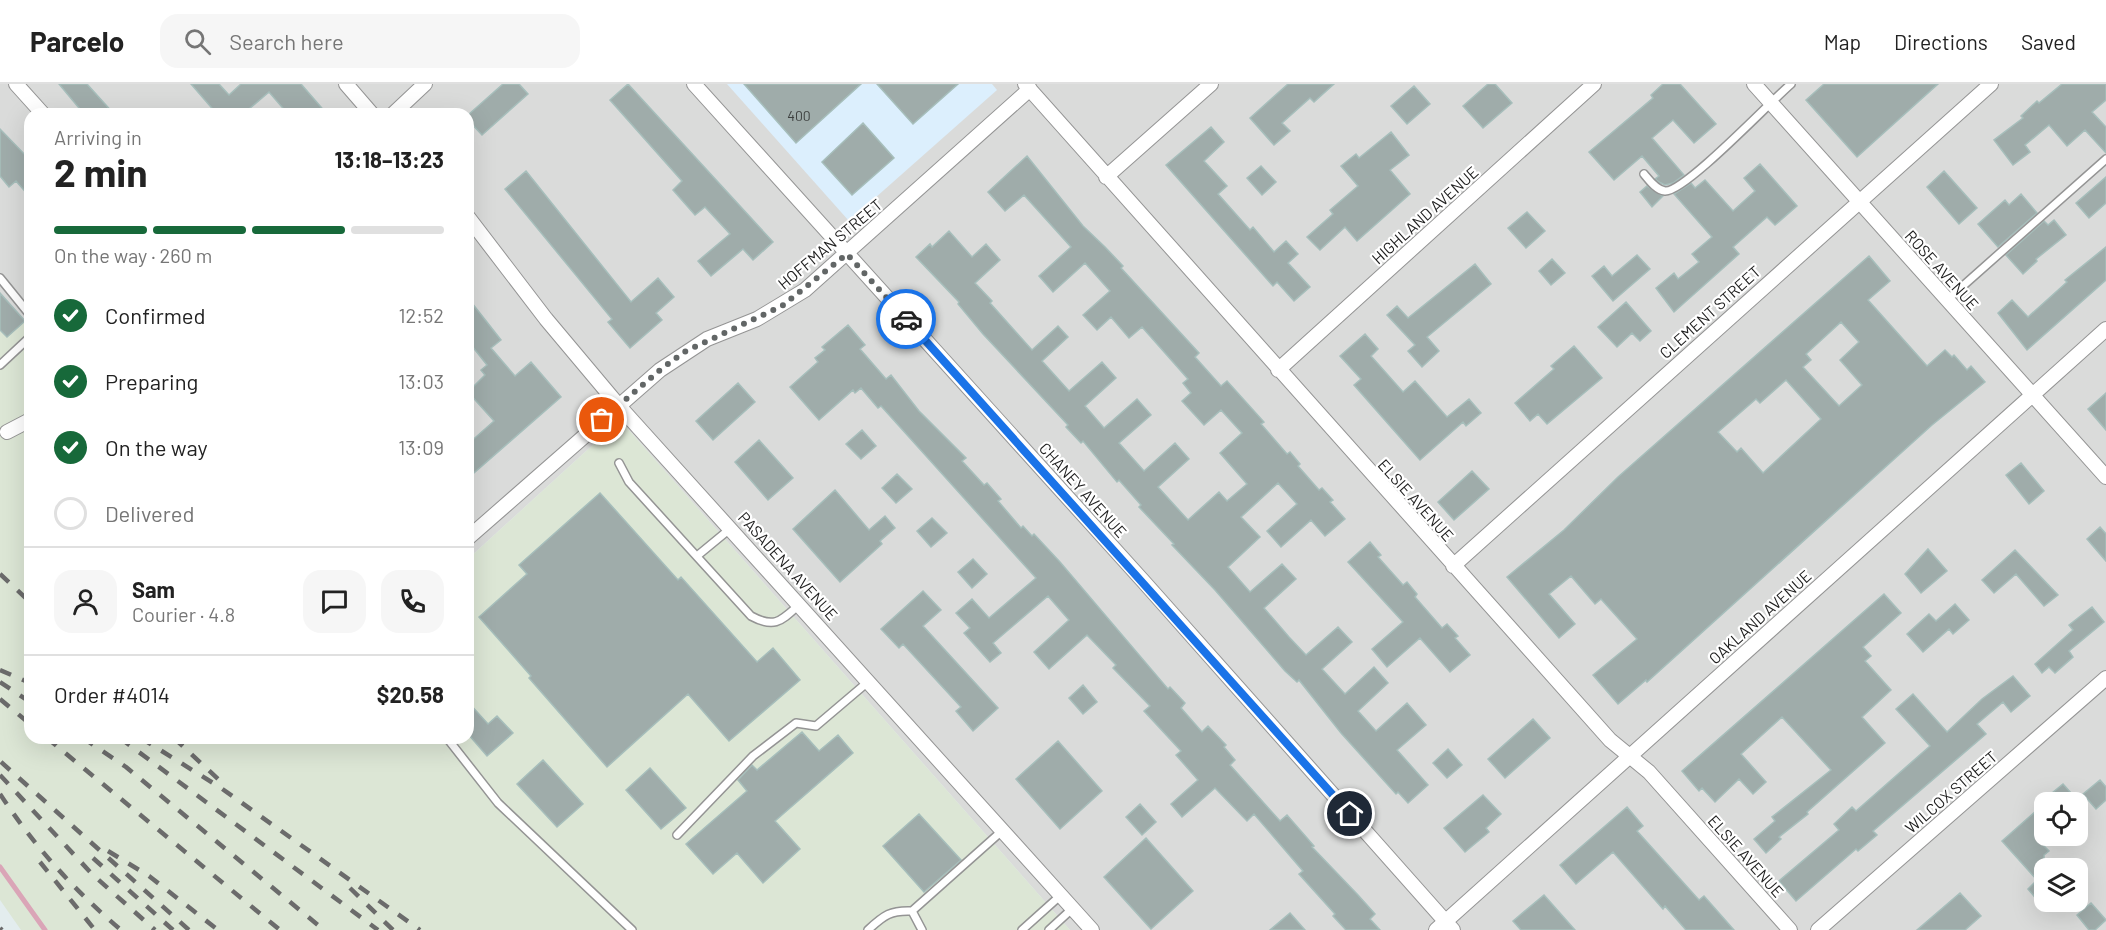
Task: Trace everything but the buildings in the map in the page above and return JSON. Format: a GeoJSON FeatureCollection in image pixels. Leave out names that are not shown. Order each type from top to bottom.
{"type":"FeatureCollection","features":[{"type":"Feature","properties":{"kind":"street"},"geometry":{"type":"LineString","coordinates":[[16,84],[38,108]]}},
{"type":"Feature","properties":{"kind":"street"},"geometry":{"type":"LineString","coordinates":[[346,84],[367,108]]}},
{"type":"Feature","properties":{"kind":"street"},"geometry":{"type":"LineString","coordinates":[[399,108],[425,84]]}},
{"type":"Feature","properties":{"kind":"street","name":"CHANEY AVENUE"},"geometry":{"type":"LineString","coordinates":[[693,84],[1144,582],[1444,927]]}},
{"type":"Feature","properties":{"kind":"street"},"geometry":{"type":"LineString","coordinates":[[1106,177],[1211,84]]}},
{"type":"Feature","properties":{"kind":"street","name":"HIGHLAND AVENUE"},"geometry":{"type":"LineString","coordinates":[[1278,369],[1594,84]]}},
{"type":"Feature","properties":{"kind":"street","name":"ROSE AVENUE"},"geometry":{"type":"LineString","coordinates":[[1754,84],[2106,477]]}},
{"type":"Feature","properties":{"kind":"street","name":"CLEMENT STREET"},"geometry":{"type":"LineString","coordinates":[[1453,566],[1990,84]]}},
{"type":"Feature","properties":{"kind":"street","name":"HOFFMAN STREET"},"geometry":{"type":"LineString","coordinates":[[474,533],[684,352],[782,306],[847,254],[1027,86]]}},
{"type":"Feature","properties":{"kind":"street","name":"ELSIE AVENUE"},"geometry":{"type":"LineString","coordinates":[[1027,86],[1453,566],[1628,758],[1649,772],[1790,930]]}},
{"type":"Feature","properties":{"kind":"street","name":"PASADENA AVENUE"},"geometry":{"type":"LineString","coordinates":[[474,225],[546,319],[619,406],[870,681],[1092,930]]}},
{"type":"Feature","properties":{"kind":"street","name":"OAKLAND AVENUE"},"geometry":{"type":"LineString","coordinates":[[1444,927],[1628,758],[2106,329]]}},
{"type":"Feature","properties":{"kind":"street"},"geometry":{"type":"LineString","coordinates":[[3,430],[24,422]]}},
{"type":"Feature","properties":{"kind":"street","name":"WILCOX STREET"},"geometry":{"type":"LineString","coordinates":[[1818,930],[2106,678]]}},
{"type":"Feature","properties":{"kind":"lane"},"geometry":{"type":"LineString","coordinates":[[1644,174],[1660,190],[1667,192],[1675,189],[1714,158],[1791,84]]}},
{"type":"Feature","properties":{"kind":"lane"},"geometry":{"type":"LineString","coordinates":[[1947,300],[2106,159]]}},
{"type":"Feature","properties":{"kind":"lane"},"geometry":{"type":"LineString","coordinates":[[0,278],[24,308]]}},
{"type":"Feature","properties":{"kind":"lane"},"geometry":{"type":"LineString","coordinates":[[0,366],[24,343]]}},
{"type":"Feature","properties":{"kind":"lane"},"geometry":{"type":"LineString","coordinates":[[619,463],[629,482],[751,616],[764,623],[780,622],[800,604]]}},
{"type":"Feature","properties":{"kind":"lane"},"geometry":{"type":"LineString","coordinates":[[697,556],[731,528]]}},
{"type":"Feature","properties":{"kind":"lane"},"geometry":{"type":"LineString","coordinates":[[677,835],[753,756],[796,723],[816,726],[870,681]]}},
{"type":"Feature","properties":{"kind":"lane"},"geometry":{"type":"LineString","coordinates":[[452,744],[498,803],[632,930]]}},
{"type":"Feature","properties":{"kind":"lane"},"geometry":{"type":"LineString","coordinates":[[868,930],[886,914],[895,911],[912,911],[1003,830]]}},
{"type":"Feature","properties":{"kind":"lane"},"geometry":{"type":"LineString","coordinates":[[1022,930],[1061,895]]}},
{"type":"Feature","properties":{"kind":"lane"},"geometry":{"type":"LineString","coordinates":[[1049,930],[1073,908]]}},
{"type":"Feature","properties":{"kind":"lane"},"geometry":{"type":"LineString","coordinates":[[912,911],[922,930]]}},
{"type":"Feature","properties":{"kind":"shaded area"},"geometry":{"type":"Polygon","coordinates":[[[0,84],[2106,84],[2106,930],[1070,930],[620,420],[474,554],[474,108],[24,108],[24,320],[0,294],[0,84]]]}},
{"type":"Feature","properties":{"kind":"shaded area"},"geometry":{"type":"Polygon","coordinates":[[[727,84],[992,84],[997,90],[849,221],[727,84]]]}},
{"type":"Feature","properties":{"kind":"shaded area"},"geometry":{"type":"Polygon","coordinates":[[[0,294],[24,320],[24,744],[474,744],[474,554],[620,420],[1070,930],[21,930],[0,900],[0,294]]]}},
{"type":"Feature","properties":{"kind":"waterway"},"geometry":{"type":"LineString","coordinates":[[0,867],[45,930]]}},
{"type":"Feature","properties":{"kind":"railway"},"geometry":{"type":"LineString","coordinates":[[0,574],[24,596]]}},
{"type":"Feature","properties":{"kind":"railway"},"geometry":{"type":"LineString","coordinates":[[0,670],[24,680]]}},
{"type":"Feature","properties":{"kind":"railway"},"geometry":{"type":"LineString","coordinates":[[0,682],[24,698]]}},
{"type":"Feature","properties":{"kind":"railway"},"geometry":{"type":"LineString","coordinates":[[0,699],[24,719]]}},
{"type":"Feature","properties":{"kind":"railway"},"geometry":{"type":"LineString","coordinates":[[54,744],[280,930]]}},
{"type":"Feature","properties":{"kind":"railway"},"geometry":{"type":"LineString","coordinates":[[92,744],[126,767],[324,930]]}},
{"type":"Feature","properties":{"kind":"railway"},"geometry":{"type":"LineString","coordinates":[[128,744],[378,930]]}},
{"type":"Feature","properties":{"kind":"railway"},"geometry":{"type":"LineString","coordinates":[[151,744],[221,788],[420,930]]}},
{"type":"Feature","properties":{"kind":"railway"},"geometry":{"type":"LineString","coordinates":[[180,744],[218,779]]}},
{"type":"Feature","properties":{"kind":"railway"},"geometry":{"type":"LineString","coordinates":[[1,762],[189,930]]}},
{"type":"Feature","properties":{"kind":"railway"},"geometry":{"type":"LineString","coordinates":[[0,775],[92,874],[155,930]]}},
{"type":"Feature","properties":{"kind":"railway"},"geometry":{"type":"LineString","coordinates":[[0,794],[27,832],[56,866],[121,930]]}},
{"type":"Feature","properties":{"kind":"railway"},"geometry":{"type":"LineString","coordinates":[[108,851],[149,876],[218,930]]}},
{"type":"Feature","properties":{"kind":"railway"},"geometry":{"type":"LineString","coordinates":[[93,858],[173,930]]}},
{"type":"Feature","properties":{"kind":"railway"},"geometry":{"type":"LineString","coordinates":[[40,862],[95,930]]}},
{"type":"Feature","properties":{"kind":"railway"},"geometry":{"type":"LineString","coordinates":[[350,888],[393,930]]}},
{"type":"Feature","properties":{"kind":"way so far"},"geometry":{"type":"LineString","coordinates":[[602,420],[684,352],[707,339],[757,319],[782,306],[805,290],[847,254],[906,319]]}},
{"type":"Feature","properties":{"kind":"route"},"geometry":{"type":"LineString","coordinates":[[906,319],[1350,814]]}}]}
